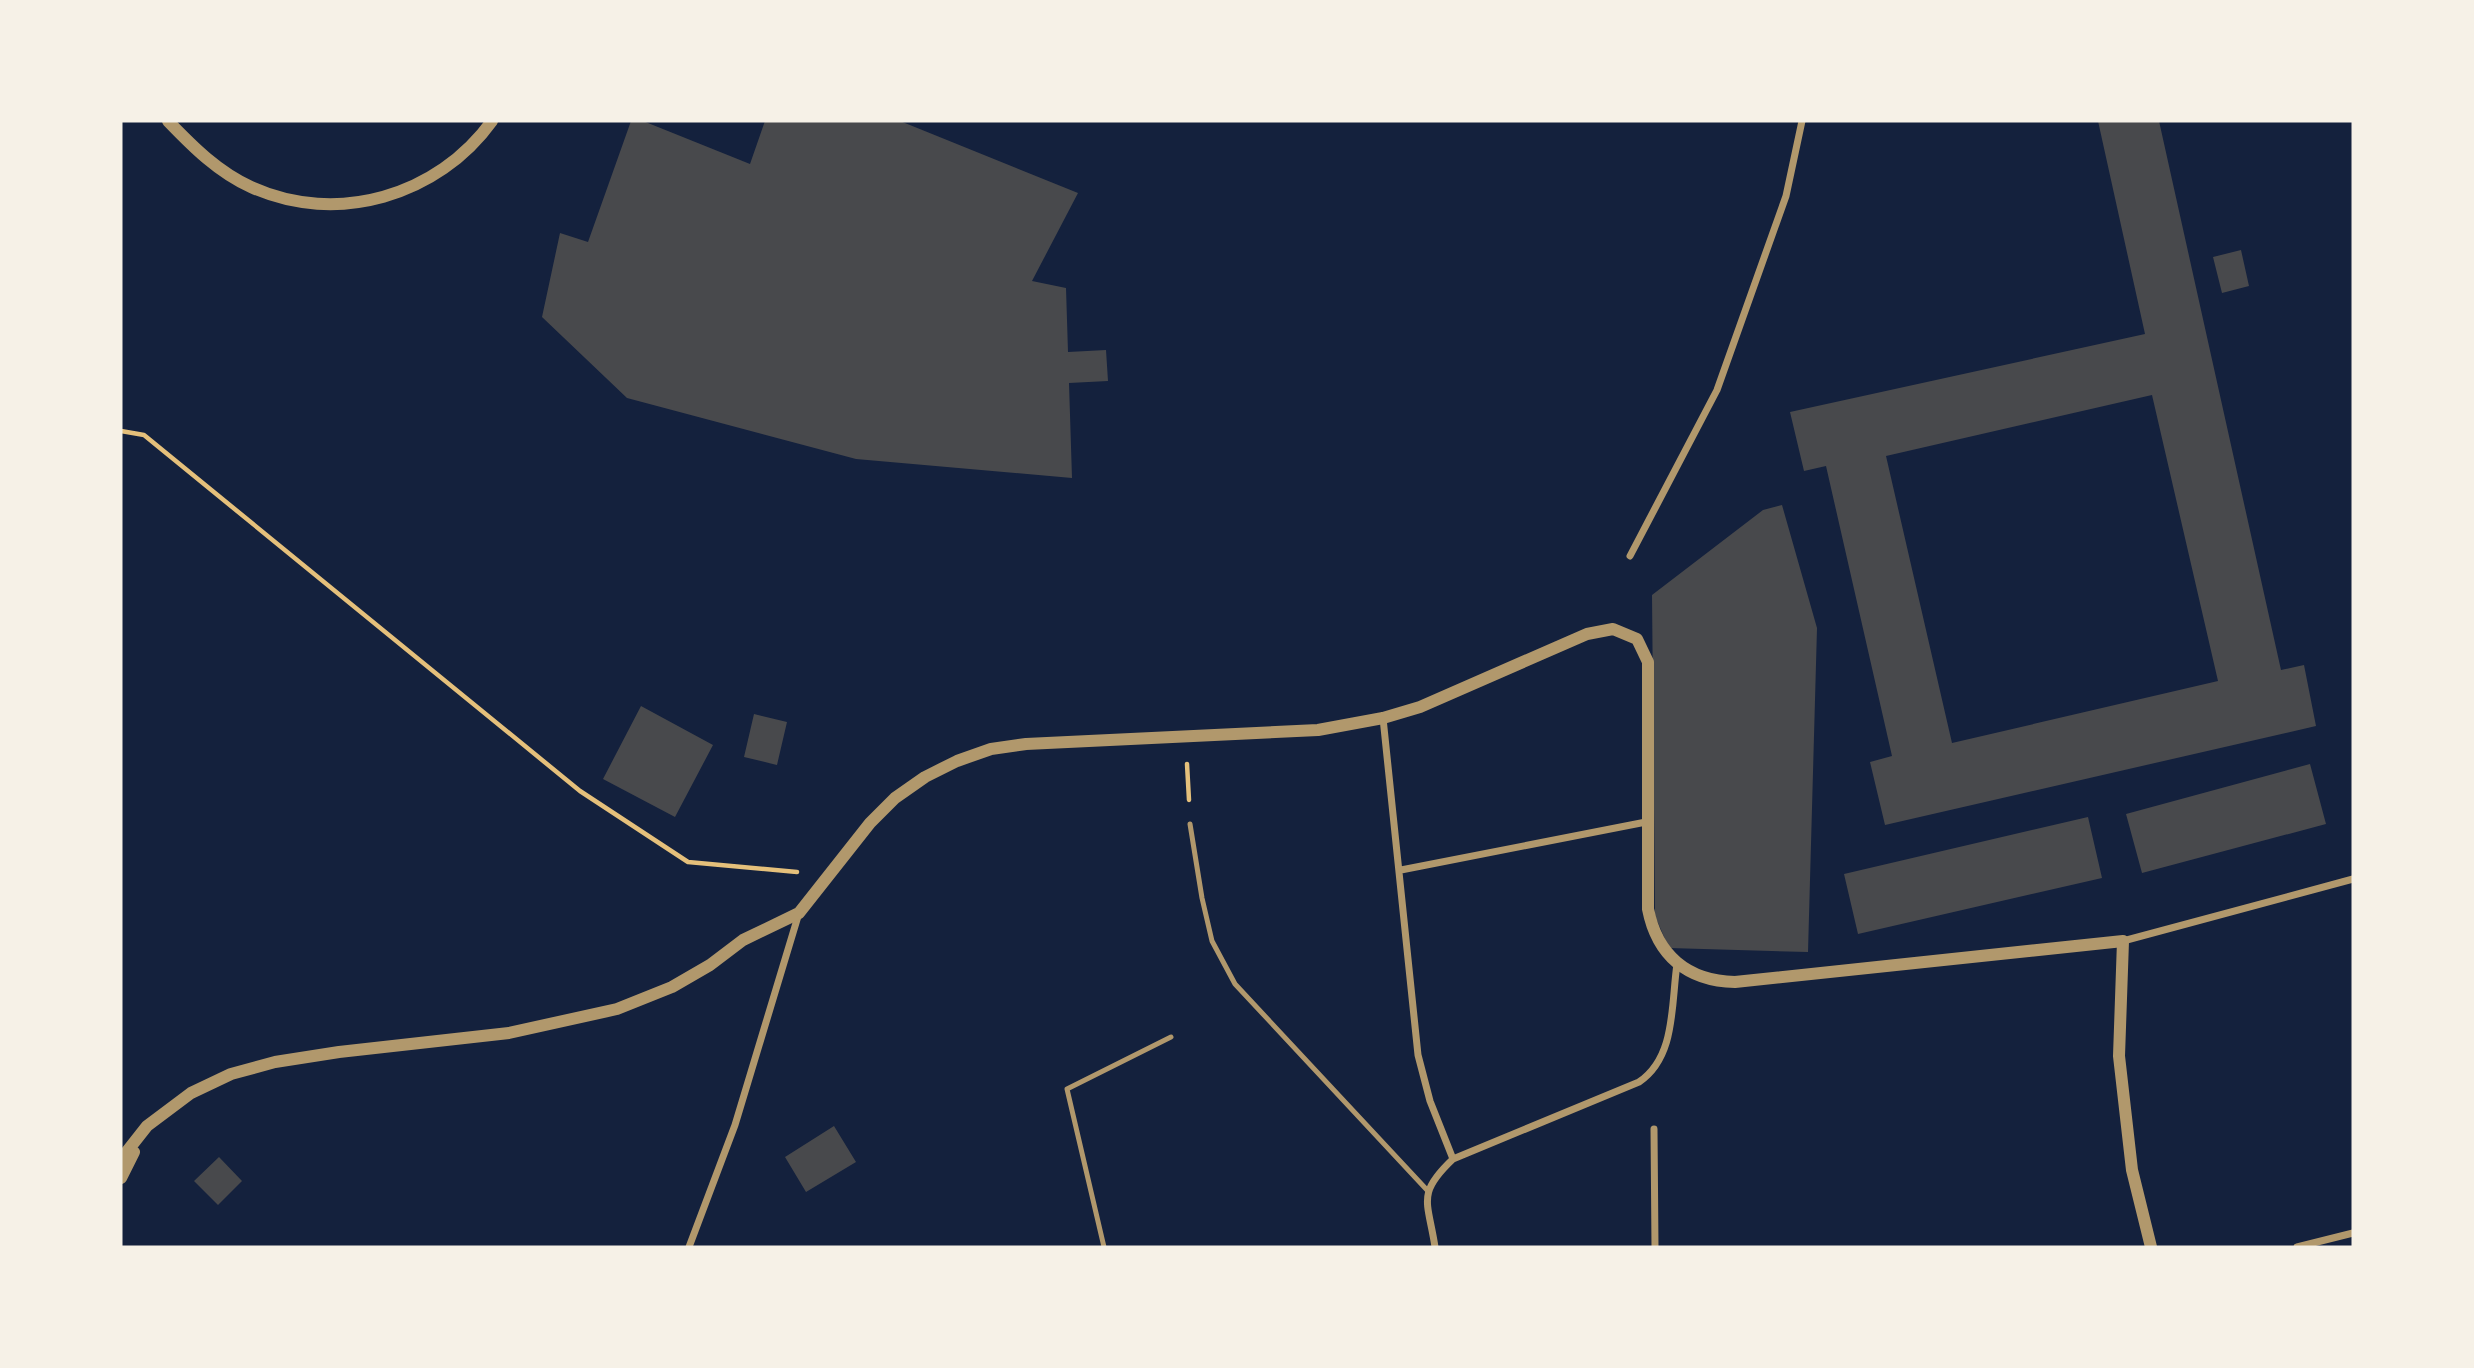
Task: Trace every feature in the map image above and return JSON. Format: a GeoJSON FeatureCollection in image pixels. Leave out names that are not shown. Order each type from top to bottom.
{"type":"FeatureCollection","features":[{"type":"Feature","properties":{"kind":"street"},"geometry":{"type":"LineString","coordinates":[[168,121],[220,169],[251,187],[284,198],[320,204],[355,204],[424,182],[454,163],[492,121]]}},
{"type":"Feature","properties":{"kind":"street"},"geometry":{"type":"LineString","coordinates":[[1630,556],[1717,390],[1786,196],[1802,121]]}},
{"type":"Feature","properties":{"kind":"street"},"geometry":{"type":"LineString","coordinates":[[689,1247],[735,1125],[799,913],[870,823],[895,798],[925,777],[957,761],[991,749],[1026,744],[1318,730],[1383,718],[1420,707],[1600,630],[1613,629],[1637,639],[1648,662],[1646,822],[1648,909],[1652,929],[1662,950],[1676,964],[1697,976],[1716,982],[1735,982],[2123,941],[2353,879]]}},
{"type":"Feature","properties":{"kind":"street"},"geometry":{"type":"LineString","coordinates":[[1383,718],[1401,870],[1418,1055],[1430,1101],[1453,1159]]}},
{"type":"Feature","properties":{"kind":"street"},"geometry":{"type":"LineString","coordinates":[[1401,870],[1646,822]]}},
{"type":"Feature","properties":{"kind":"street"},"geometry":{"type":"LineString","coordinates":[[121,1159],[147,1126],[191,1093],[231,1074],[275,1062],[509,1033],[617,1009],[673,987],[710,965],[743,940],[799,913]]}},
{"type":"Feature","properties":{"kind":"street"},"geometry":{"type":"LineString","coordinates":[[2123,941],[2119,1056],[2132,1170],[2151,1247]]}},
{"type":"Feature","properties":{"kind":"street"},"geometry":{"type":"LineString","coordinates":[[1435,1247],[1427,1191],[1435,1176],[1453,1159],[1639,1082],[1652,1073],[1665,1050],[1676,964]]}},
{"type":"Feature","properties":{"kind":"street"},"geometry":{"type":"LineString","coordinates":[[121,1178],[147,1126]]}},
{"type":"Feature","properties":{"kind":"street"},"geometry":{"type":"LineString","coordinates":[[1654,1129],[1655,1247]]}},
{"type":"Feature","properties":{"kind":"street"},"geometry":{"type":"LineString","coordinates":[[2297,1247],[2353,1233]]}},
{"type":"Feature","properties":{"kind":"lane"},"geometry":{"type":"LineString","coordinates":[[1190,824],[1212,941],[1235,985],[1427,1191]]}},
{"type":"Feature","properties":{"kind":"lane"},"geometry":{"type":"LineString","coordinates":[[1104,1247],[1067,1089],[1171,1037]]}},
{"type":"Feature","properties":{"kind":"path"},"geometry":{"type":"LineString","coordinates":[[121,431],[144,435],[580,791],[688,862],[830,874]]}},
{"type":"Feature","properties":{"kind":"path"},"geometry":{"type":"LineString","coordinates":[[1186,735],[1190,824]]}},
{"type":"Feature","properties":{"kind":"building"},"geometry":{"type":"Polygon","coordinates":[[[631,121],[643,121],[750,164],[765,121],[900,121],[1078,193],[1032,281],[1066,288],[1068,352],[1106,350],[1108,381],[1069,383],[1072,478],[856,459],[627,398],[542,317],[560,233],[588,242],[631,121]]]}},
{"type":"Feature","properties":{"kind":"building"},"geometry":{"type":"Polygon","coordinates":[[[2098,121],[2159,121],[2281,670],[2304,665],[2316,726],[1885,825],[1870,762],[1892,756],[1826,466],[1804,471],[1790,412],[2145,334],[2098,121]],[[2152,395],[1886,456],[1952,743],[2218,681],[2152,395]]]}},
{"type":"Feature","properties":{"kind":"building"},"geometry":{"type":"Polygon","coordinates":[[[2241,250],[2249,286],[2222,293],[2213,257],[2241,250]]]}},
{"type":"Feature","properties":{"kind":"building"},"geometry":{"type":"Polygon","coordinates":[[[1782,505],[1817,628],[1808,952],[1669,948],[1655,916],[1652,595],[1763,510],[1782,505]]]}},
{"type":"Feature","properties":{"kind":"building"},"geometry":{"type":"Polygon","coordinates":[[[641,706],[713,745],[675,817],[603,779],[641,706]]]}},
{"type":"Feature","properties":{"kind":"building"},"geometry":{"type":"Polygon","coordinates":[[[754,714],[787,722],[777,765],[744,757],[754,714]]]}},
{"type":"Feature","properties":{"kind":"building"},"geometry":{"type":"Polygon","coordinates":[[[2310,764],[2326,824],[2142,873],[2126,814],[2310,764]]]}},
{"type":"Feature","properties":{"kind":"building"},"geometry":{"type":"Polygon","coordinates":[[[2088,817],[2102,878],[1858,934],[1844,874],[2088,817]]]}},
{"type":"Feature","properties":{"kind":"building"},"geometry":{"type":"Polygon","coordinates":[[[834,1126],[856,1162],[806,1192],[785,1157],[834,1126]]]}},
{"type":"Feature","properties":{"kind":"building"},"geometry":{"type":"Polygon","coordinates":[[[219,1157],[242,1181],[218,1205],[194,1181],[219,1157]]]}}]}
